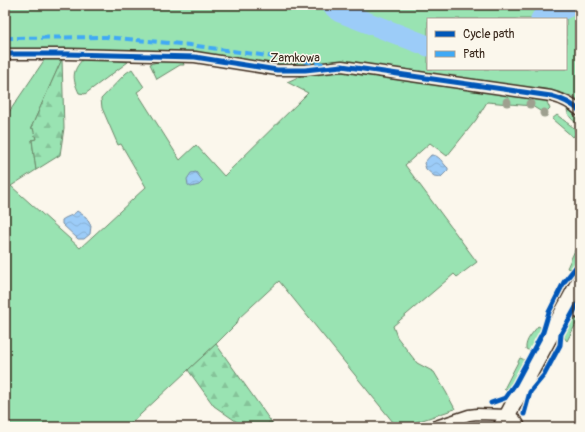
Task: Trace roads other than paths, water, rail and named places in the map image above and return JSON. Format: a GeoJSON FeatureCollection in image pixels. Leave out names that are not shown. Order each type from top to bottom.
{"type":"FeatureCollection","features":[{"type":"Feature","properties":{"kind":"street","name":"Zamkowa"},"geometry":{"type":"LineString","coordinates":[[5,54],[195,57],[277,70],[305,70],[342,66],[551,96],[571,103],[580,112]]}},
{"type":"Feature","properties":{"kind":"street"},"geometry":{"type":"LineString","coordinates":[[505,421],[580,280]]}},
{"type":"Feature","properties":{"kind":"street"},"geometry":{"type":"LineString","coordinates":[[433,427],[469,415],[477,414],[505,421],[513,417],[520,427]]}},
{"type":"Feature","properties":{"kind":"lane"},"geometry":{"type":"LineString","coordinates":[[566,306],[580,317]]}},
{"type":"Feature","properties":{"kind":"water"},"geometry":{"type":"Polygon","coordinates":[[[431,155],[437,156],[448,168],[448,170],[441,177],[434,176],[426,169],[424,163],[431,155]]]}},
{"type":"Feature","properties":{"kind":"water"},"geometry":{"type":"Polygon","coordinates":[[[196,172],[203,181],[199,185],[191,187],[188,185],[187,179],[191,173],[196,172]]]}},
{"type":"Feature","properties":{"kind":"water"},"geometry":{"type":"Polygon","coordinates":[[[77,211],[86,217],[91,226],[90,234],[84,239],[78,239],[62,224],[62,220],[77,211]]]}},
{"type":"Feature","properties":{"kind":"waterway"},"geometry":{"type":"LineString","coordinates":[[332,5],[340,12],[427,46]]}},
{"type":"Feature","properties":{"kind":"waterway"},"geometry":{"type":"LineString","coordinates":[[543,18],[572,5]]}}]}
